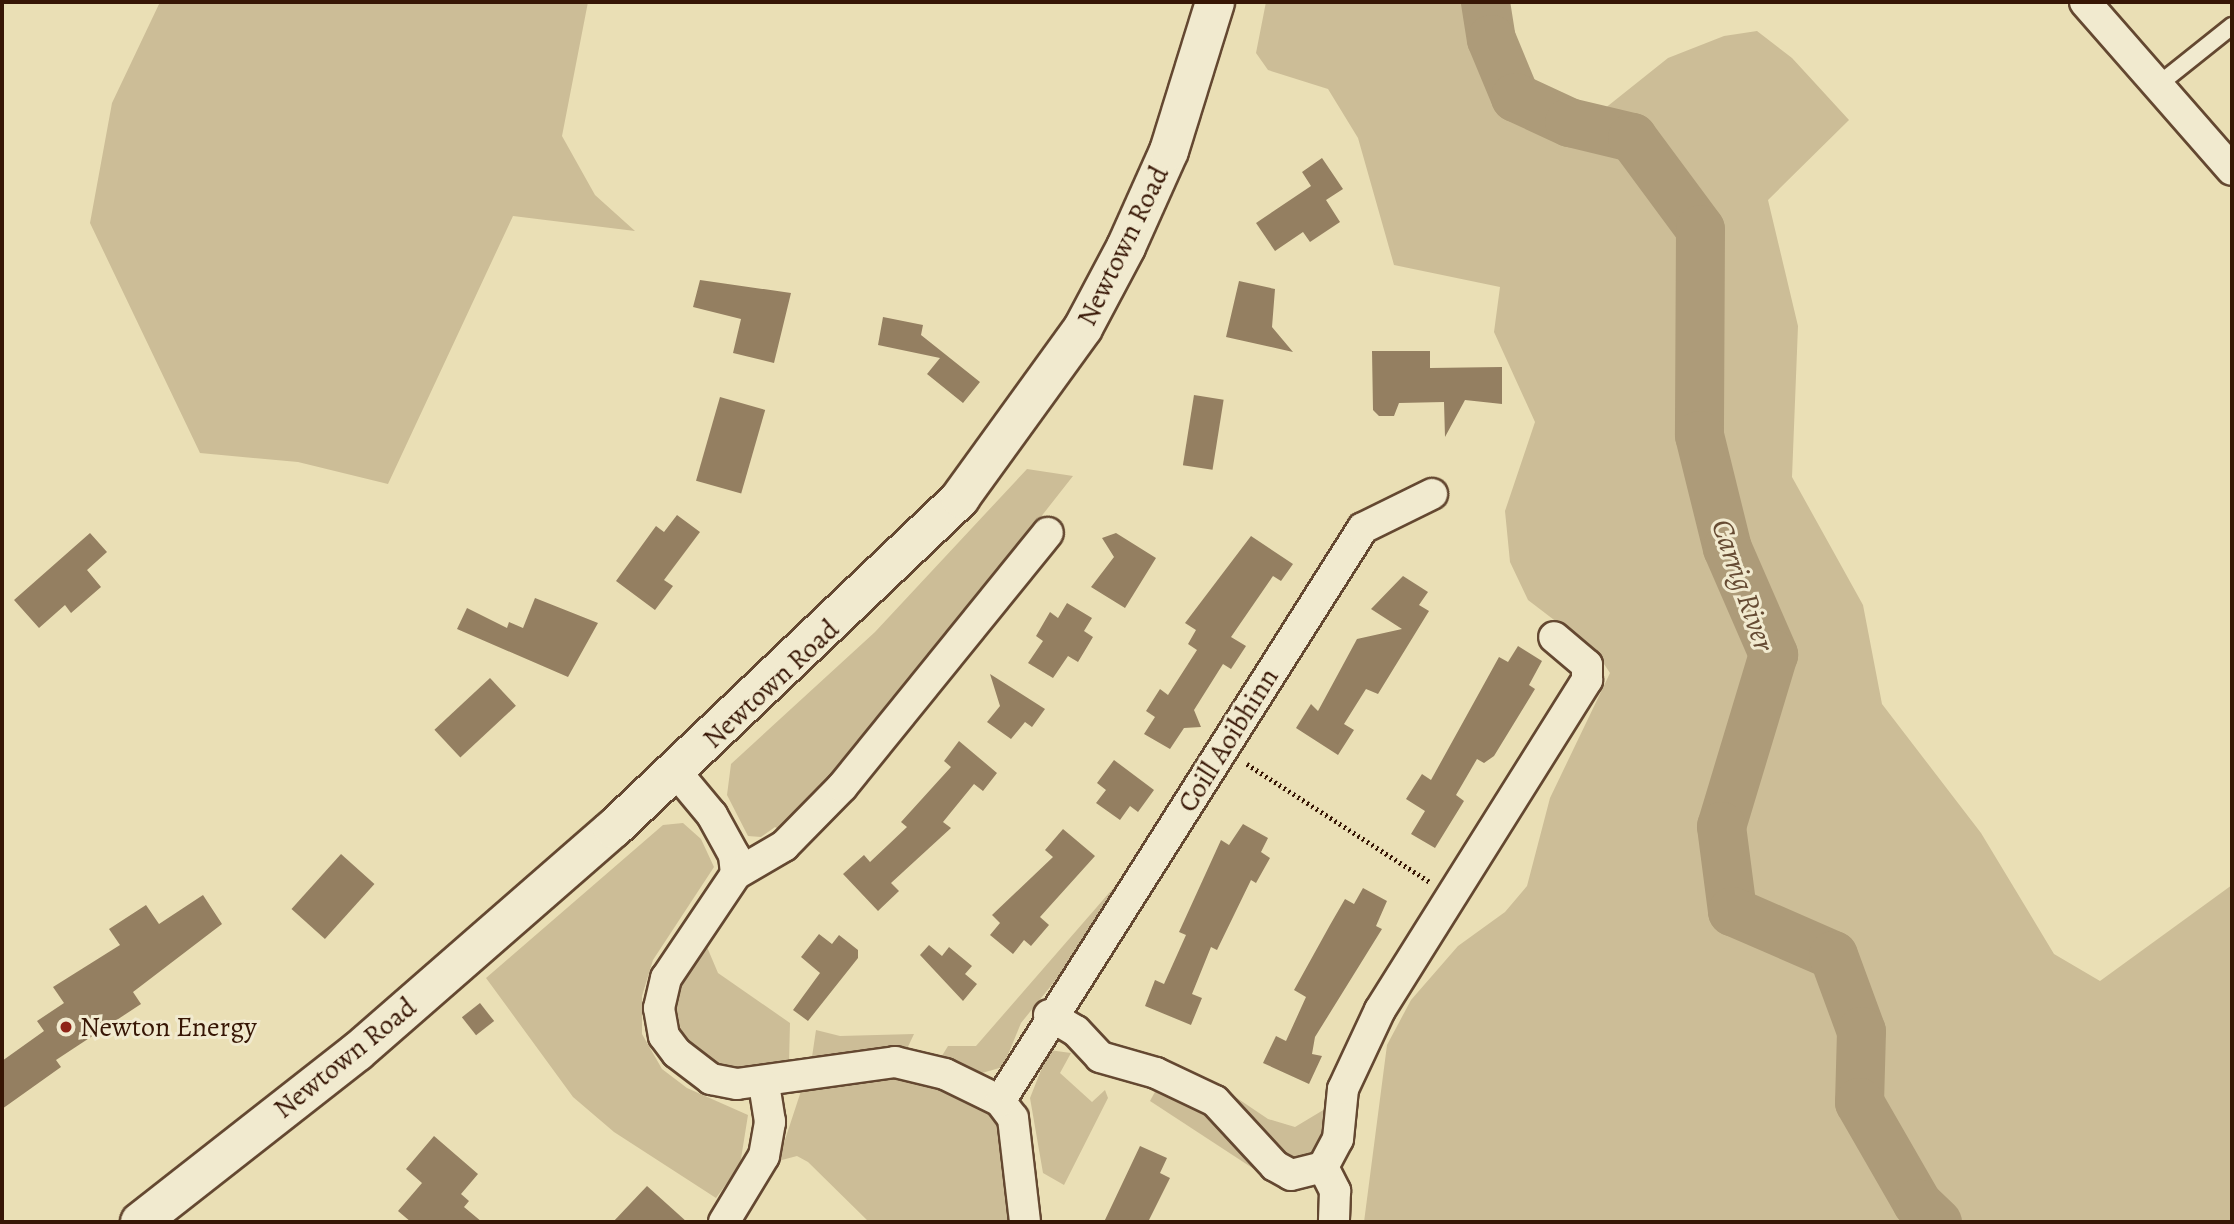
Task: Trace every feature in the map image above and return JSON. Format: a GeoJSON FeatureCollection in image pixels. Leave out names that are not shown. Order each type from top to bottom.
{"type":"FeatureCollection","features":[{"type":"Feature","properties":{"kind":"main road","name":"Newtown Road"},"geometry":{"type":"LineString","coordinates":[[140,1222],[356,1052],[677,773],[892,570],[960,498],[1031,406],[1083,328],[1132,235],[1169,151],[1215,2]]}},
{"type":"Feature","properties":{"kind":"street"},"geometry":{"type":"LineString","coordinates":[[2085,2],[2232,170]]}},
{"type":"Feature","properties":{"kind":"street","name":"Coill Aoibhinn"},"geometry":{"type":"LineString","coordinates":[[1000,1101],[1049,1015],[1119,916],[1222,748],[1363,528],[1432,494]]}},
{"type":"Feature","properties":{"kind":"street"},"geometry":{"type":"LineString","coordinates":[[736,874],[784,846],[842,787],[1048,533]]}},
{"type":"Feature","properties":{"kind":"street"},"geometry":{"type":"LineString","coordinates":[[1049,1015],[1076,1031],[1100,1057],[1156,1073],[1215,1101],[1275,1166],[1291,1175],[1323,1167],[1338,1139],[1343,1089],[1369,1032],[1587,680],[1587,665],[1554,637]]}},
{"type":"Feature","properties":{"kind":"street"},"geometry":{"type":"LineString","coordinates":[[677,773],[712,815],[734,855],[736,874],[730,891],[677,955],[659,1008],[664,1036],[691,1068],[711,1079],[764,1085],[895,1062],[945,1074],[1000,1101],[1020,1139],[1025,1222]]}},
{"type":"Feature","properties":{"kind":"street"},"geometry":{"type":"LineString","coordinates":[[724,1222],[764,1156],[770,1122],[764,1085]]}},
{"type":"Feature","properties":{"kind":"street"},"geometry":{"type":"LineString","coordinates":[[1323,1167],[1335,1191],[1335,1222]]}},
{"type":"Feature","properties":{"kind":"lane"},"geometry":{"type":"LineString","coordinates":[[2158,85],[2232,26]]}},
{"type":"Feature","properties":{"kind":"path"},"geometry":{"type":"LineString","coordinates":[[1222,748],[1330,815],[1373,851],[1452,895]]}},
{"type":"Feature","properties":{"kind":"shaded area"},"geometry":{"type":"Polygon","coordinates":[[[160,2],[588,2],[562,136],[595,195],[635,231],[513,216],[388,484],[298,462],[200,453],[90,223],[112,103],[160,2]]]}},
{"type":"Feature","properties":{"kind":"shaded area"},"geometry":{"type":"Polygon","coordinates":[[[1266,2],[1487,2],[1515,97],[1584,125],[1668,58],[1724,36],[1757,31],[1792,58],[1849,120],[1768,200],[1798,326],[1792,477],[1863,605],[1882,704],[1981,833],[2054,954],[2100,981],[2232,885],[2232,1222],[1364,1222],[1387,1045],[1411,1000],[1458,946],[1505,912],[1527,886],[1550,798],[1610,673],[1596,652],[1528,600],[1510,562],[1505,511],[1535,422],[1494,332],[1500,287],[1394,265],[1358,138],[1328,89],[1268,70],[1256,53],[1266,2]]]}},
{"type":"Feature","properties":{"kind":"shaded area"},"geometry":{"type":"Polygon","coordinates":[[[1027,469],[1073,476],[857,751],[781,831],[775,827],[761,837],[748,836],[727,795],[731,764],[875,632],[1027,469]]]}},
{"type":"Feature","properties":{"kind":"shaded area"},"geometry":{"type":"Polygon","coordinates":[[[683,823],[701,839],[714,867],[653,960],[642,996],[642,1034],[662,1069],[687,1088],[748,1115],[740,1165],[716,1198],[614,1132],[573,1097],[486,978],[663,825],[683,823]]]}},
{"type":"Feature","properties":{"kind":"shaded area"},"geometry":{"type":"Polygon","coordinates":[[[1136,862],[1071,961],[1021,1023],[1003,1067],[982,1073],[940,1059],[948,1046],[976,1046],[1136,862]]]}},
{"type":"Feature","properties":{"kind":"shaded area"},"geometry":{"type":"Polygon","coordinates":[[[704,940],[718,973],[790,1023],[789,1063],[758,1074],[725,1069],[680,1037],[673,1014],[676,987],[704,940]]]}},
{"type":"Feature","properties":{"kind":"shaded area"},"geometry":{"type":"Polygon","coordinates":[[[816,1030],[840,1036],[914,1034],[906,1051],[812,1057],[816,1030]]]}},
{"type":"Feature","properties":{"kind":"shaded area"},"geometry":{"type":"Polygon","coordinates":[[[1049,1050],[1071,1053],[1060,1073],[1092,1102],[1105,1090],[1108,1098],[1064,1185],[1043,1173],[1030,1098],[1049,1050]]]}},
{"type":"Feature","properties":{"kind":"shaded area"},"geometry":{"type":"Polygon","coordinates":[[[884,1076],[948,1089],[990,1112],[1001,1126],[1013,1222],[869,1222],[808,1162],[797,1156],[778,1161],[801,1091],[884,1076]]]}},
{"type":"Feature","properties":{"kind":"shaded area"},"geometry":{"type":"Polygon","coordinates":[[[1222,1088],[1268,1119],[1295,1127],[1325,1109],[1321,1148],[1304,1158],[1285,1156],[1222,1088]]]}},
{"type":"Feature","properties":{"kind":"shaded area"},"geometry":{"type":"Polygon","coordinates":[[[1156,1090],[1205,1107],[1226,1123],[1257,1171],[1150,1101],[1156,1090]]]}},
{"type":"Feature","properties":{"kind":"building"},"geometry":{"type":"Polygon","coordinates":[[[1322,158],[1343,189],[1326,200],[1340,222],[1310,242],[1303,232],[1275,251],[1256,223],[1311,186],[1302,172],[1322,158]]]}},
{"type":"Feature","properties":{"kind":"building"},"geometry":{"type":"Polygon","coordinates":[[[700,280],[791,293],[774,363],[733,353],[741,319],[693,307],[700,280]]]}},
{"type":"Feature","properties":{"kind":"building"},"geometry":{"type":"Polygon","coordinates":[[[1239,281],[1275,289],[1272,327],[1293,352],[1226,337],[1239,281]]]}},
{"type":"Feature","properties":{"kind":"building"},"geometry":{"type":"Polygon","coordinates":[[[883,317],[923,325],[921,335],[980,382],[963,403],[927,374],[940,358],[878,345],[883,317]]]}},
{"type":"Feature","properties":{"kind":"building"},"geometry":{"type":"Polygon","coordinates":[[[1372,351],[1430,351],[1430,368],[1502,367],[1502,404],[1465,400],[1445,437],[1444,402],[1399,403],[1394,416],[1379,416],[1373,410],[1372,351]]]}},
{"type":"Feature","properties":{"kind":"building"},"geometry":{"type":"Polygon","coordinates":[[[1194,395],[1224,400],[1213,470],[1183,465],[1194,395]]]}},
{"type":"Feature","properties":{"kind":"building"},"geometry":{"type":"Polygon","coordinates":[[[720,397],[765,410],[741,494],[696,481],[720,397]]]}},
{"type":"Feature","properties":{"kind":"building"},"geometry":{"type":"Polygon","coordinates":[[[677,515],[700,532],[664,580],[673,586],[655,610],[616,581],[656,526],[664,532],[677,515]]]}},
{"type":"Feature","properties":{"kind":"building"},"geometry":{"type":"Polygon","coordinates":[[[90,533],[107,552],[87,570],[101,587],[71,613],[65,605],[39,628],[14,600],[90,533]]]}},
{"type":"Feature","properties":{"kind":"building"},"geometry":{"type":"Polygon","coordinates":[[[1116,533],[1156,558],[1125,608],[1091,587],[1114,557],[1102,538],[1116,533]]]}},
{"type":"Feature","properties":{"kind":"building"},"geometry":{"type":"Polygon","coordinates":[[[1251,536],[1293,564],[1281,581],[1273,576],[1231,637],[1246,646],[1231,669],[1223,664],[1194,710],[1201,727],[1184,728],[1170,749],[1144,734],[1155,717],[1146,711],[1160,689],[1168,695],[1197,650],[1188,644],[1196,630],[1185,623],[1251,536]]]}},
{"type":"Feature","properties":{"kind":"building"},"geometry":{"type":"Polygon","coordinates":[[[1403,576],[1428,592],[1419,605],[1429,611],[1378,694],[1366,689],[1344,724],[1354,730],[1338,755],[1296,728],[1311,704],[1318,711],[1357,639],[1402,629],[1371,609],[1403,576]]]}},
{"type":"Feature","properties":{"kind":"building"},"geometry":{"type":"Polygon","coordinates":[[[535,598],[598,623],[568,677],[457,629],[467,608],[507,628],[509,622],[523,628],[535,598]]]}},
{"type":"Feature","properties":{"kind":"building"},"geometry":{"type":"Polygon","coordinates":[[[1067,603],[1092,618],[1084,631],[1093,637],[1078,662],[1068,656],[1053,678],[1028,663],[1043,641],[1036,636],[1050,612],[1058,618],[1067,603]]]}},
{"type":"Feature","properties":{"kind":"building"},"geometry":{"type":"Polygon","coordinates":[[[1518,646],[1542,661],[1529,685],[1535,689],[1494,756],[1484,763],[1477,759],[1456,795],[1464,801],[1435,848],[1411,834],[1425,811],[1406,799],[1422,774],[1431,780],[1499,657],[1508,662],[1518,646]]]}},
{"type":"Feature","properties":{"kind":"building"},"geometry":{"type":"Polygon","coordinates":[[[990,674],[1045,709],[1032,727],[1025,722],[1011,739],[987,722],[1000,706],[990,674]]]}},
{"type":"Feature","properties":{"kind":"building"},"geometry":{"type":"Polygon","coordinates":[[[490,678],[516,706],[460,758],[434,730],[490,678]]]}},
{"type":"Feature","properties":{"kind":"building"},"geometry":{"type":"Polygon","coordinates":[[[959,741],[997,773],[983,791],[974,784],[943,822],[951,828],[891,883],[899,891],[878,911],[843,874],[864,855],[870,862],[907,827],[901,822],[951,767],[944,761],[959,741]]]}},
{"type":"Feature","properties":{"kind":"building"},"geometry":{"type":"Polygon","coordinates":[[[1114,760],[1154,790],[1138,812],[1130,806],[1120,820],[1096,803],[1106,790],[1097,783],[1114,760]]]}},
{"type":"Feature","properties":{"kind":"building"},"geometry":{"type":"Polygon","coordinates":[[[1243,824],[1268,838],[1261,852],[1270,858],[1256,883],[1251,880],[1217,950],[1211,947],[1192,994],[1202,998],[1191,1025],[1145,1006],[1155,980],[1164,984],[1186,935],[1179,932],[1221,840],[1229,845],[1243,824]]]}},
{"type":"Feature","properties":{"kind":"building"},"geometry":{"type":"Polygon","coordinates":[[[1063,829],[1095,856],[1040,917],[1049,925],[1031,946],[1024,940],[1013,954],[990,935],[1000,923],[992,915],[1053,857],[1045,850],[1063,829]]]}},
{"type":"Feature","properties":{"kind":"building"},"geometry":{"type":"Polygon","coordinates":[[[341,854],[374,884],[325,939],[291,909],[341,854]]]}},
{"type":"Feature","properties":{"kind":"building"},"geometry":{"type":"Polygon","coordinates":[[[1363,888],[1387,901],[1376,926],[1382,929],[1315,1037],[1312,1054],[1322,1056],[1309,1084],[1263,1063],[1276,1036],[1286,1041],[1306,997],[1294,990],[1330,925],[1345,899],[1354,904],[1363,888]]]}},
{"type":"Feature","properties":{"kind":"building"},"geometry":{"type":"Polygon","coordinates":[[[203,895],[222,924],[133,992],[141,1004],[56,1060],[61,1067],[2,1109],[2,1061],[44,1031],[37,1021],[64,1003],[53,987],[120,945],[109,929],[146,905],[159,924],[203,895]]]}},
{"type":"Feature","properties":{"kind":"building"},"geometry":{"type":"Polygon","coordinates":[[[819,934],[832,944],[839,935],[858,950],[858,958],[808,1021],[793,1010],[820,973],[801,957],[819,934]]]}},
{"type":"Feature","properties":{"kind":"building"},"geometry":{"type":"Polygon","coordinates":[[[929,945],[942,956],[949,947],[972,966],[965,974],[977,984],[963,1001],[920,955],[929,945]]]}},
{"type":"Feature","properties":{"kind":"building"},"geometry":{"type":"Polygon","coordinates":[[[480,1003],[494,1021],[476,1035],[462,1017],[480,1003]]]}},
{"type":"Feature","properties":{"kind":"building"},"geometry":{"type":"Polygon","coordinates":[[[434,1136],[478,1174],[461,1194],[469,1201],[464,1207],[482,1222],[411,1222],[398,1211],[422,1183],[406,1169],[434,1136]]]}},
{"type":"Feature","properties":{"kind":"building"},"geometry":{"type":"Polygon","coordinates":[[[1140,1146],[1167,1158],[1160,1173],[1170,1178],[1148,1222],[1104,1222],[1140,1146]]]}},
{"type":"Feature","properties":{"kind":"building"},"geometry":{"type":"Polygon","coordinates":[[[647,1186],[687,1222],[613,1222],[647,1186]]]}},
{"type":"Feature","properties":{"kind":"waterway","name":"Carrig River"},"geometry":{"type":"LineString","coordinates":[[1485,2],[1491,39],[1515,97],[1569,122],[1632,137],[1700,229],[1699,435],[1727,548],[1773,654],[1721,826],[1732,911],[1833,955],[1861,1031],[1859,1102],[1917,1203],[1937,1222]]}},
{"type":"Feature","properties":{"kind":"place","name":"Newton Energy"},"geometry":{"type":"Point","coordinates":[66,1027]}}]}
